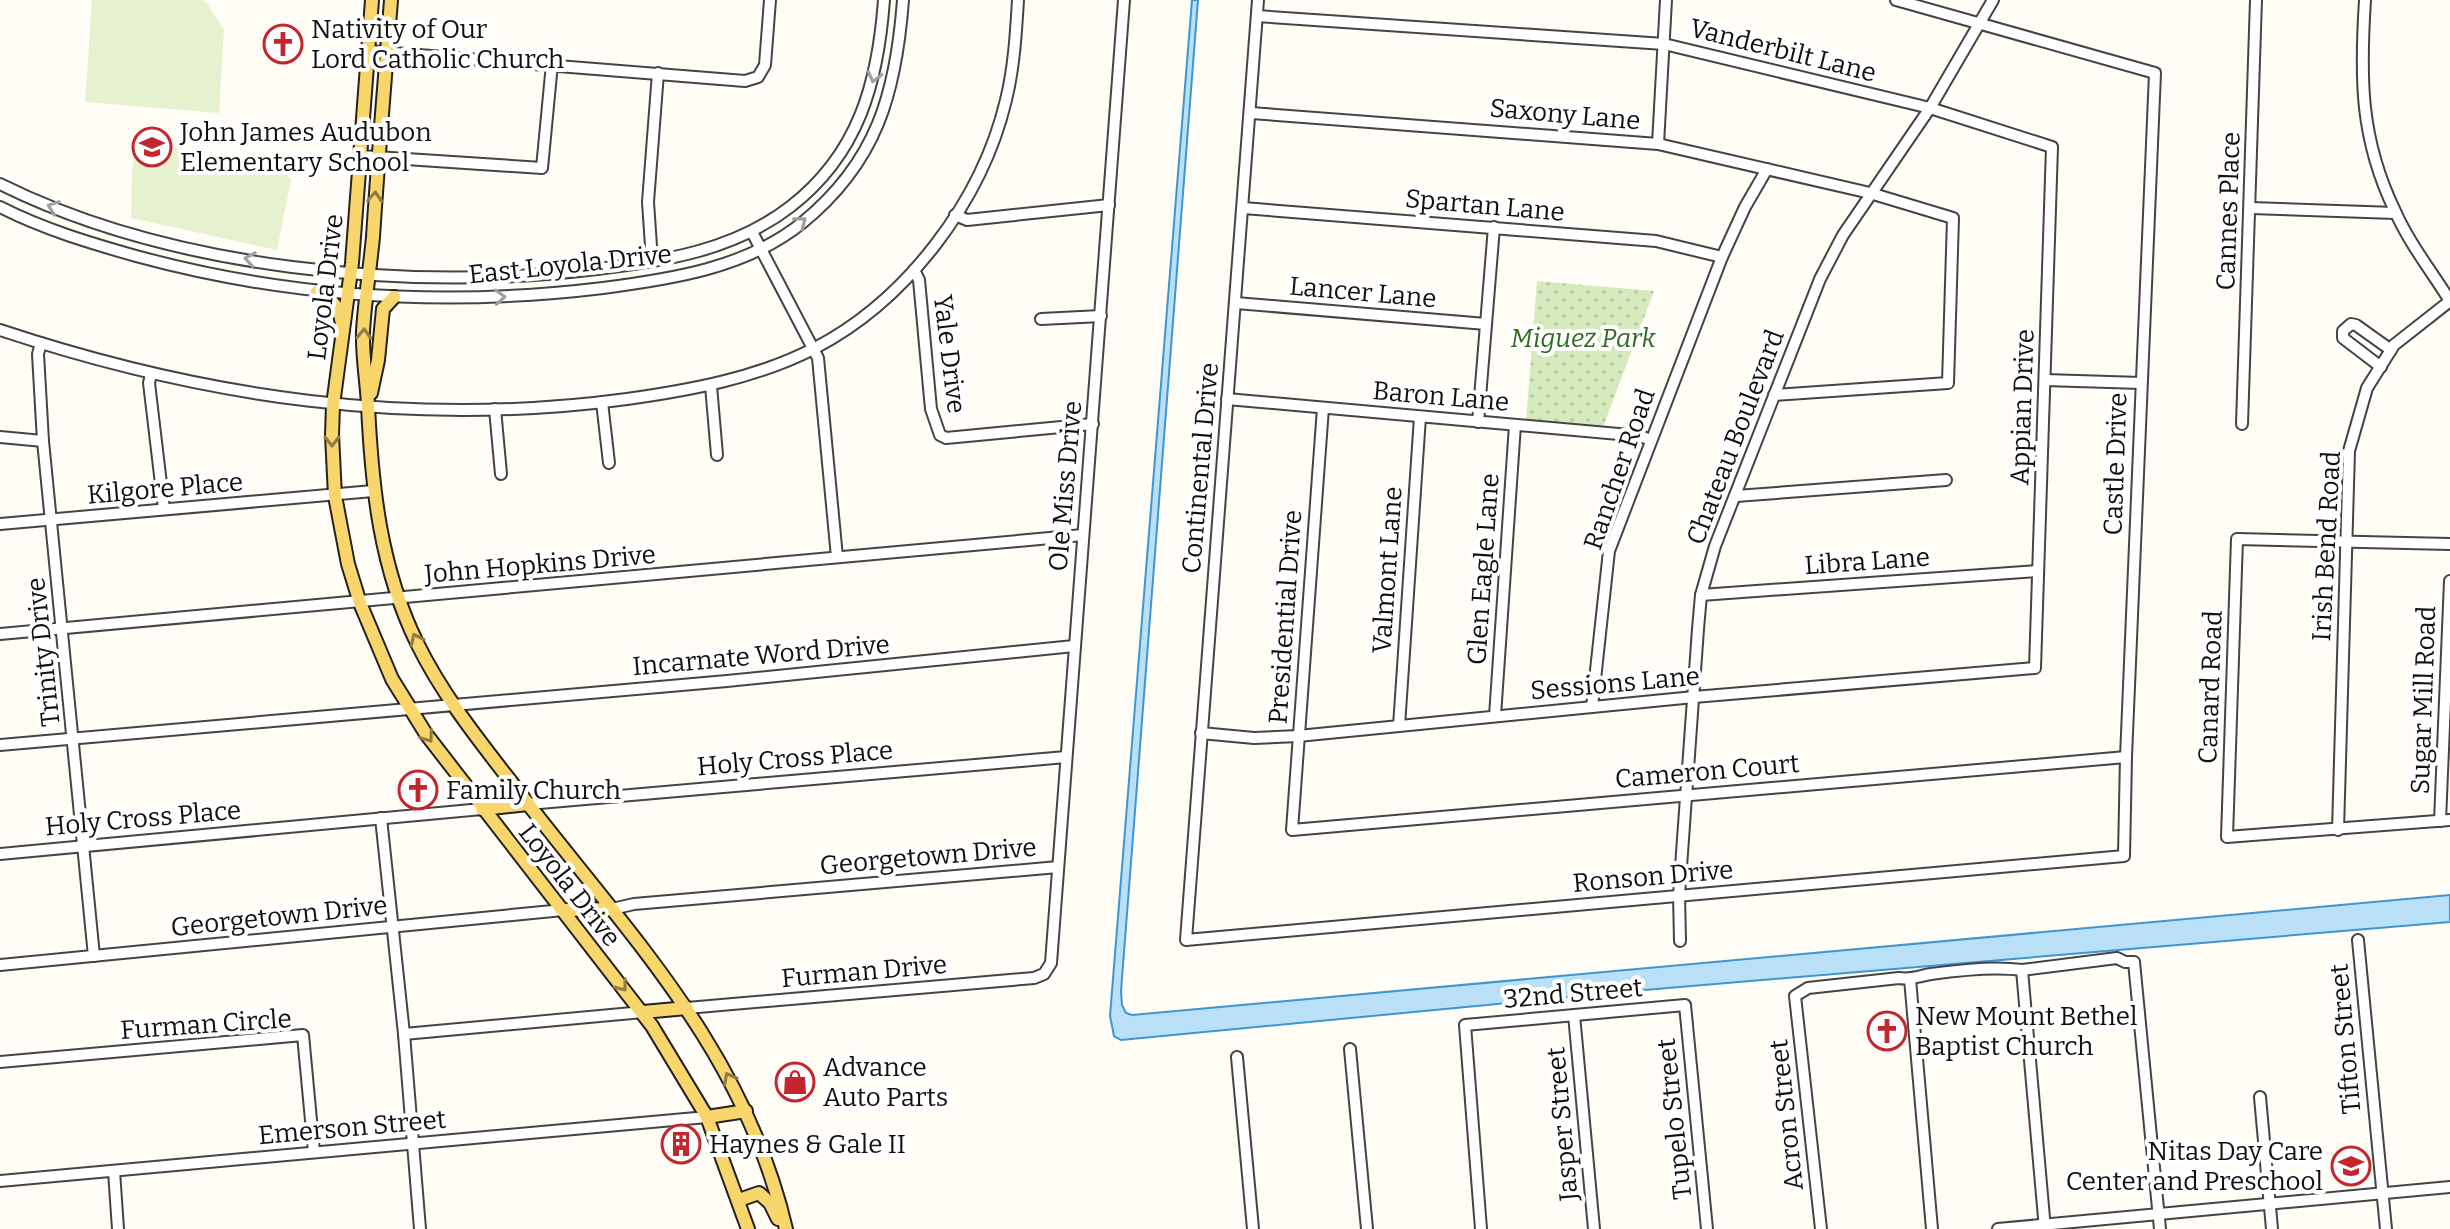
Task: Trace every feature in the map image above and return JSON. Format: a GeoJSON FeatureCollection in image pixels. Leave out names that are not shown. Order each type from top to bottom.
{"type":"FeatureCollection","features":[{"type":"Feature","properties":{"kind":"main road","name":"Loyola Drive"},"geometry":{"type":"LineString","coordinates":[[372,0],[349,295],[333,405],[332,466],[348,564],[386,666],[409,708],[482,809],[643,1012],[707,1117],[748,1229]]}},
{"type":"Feature","properties":{"kind":"main road","name":"Loyola Drive"},"geometry":{"type":"LineString","coordinates":[[391,0],[363,353],[373,491],[386,556],[399,599],[416,641],[452,705],[687,1008],[730,1077],[772,1177],[784,1229]]}},
{"type":"Feature","properties":{"kind":"main road"},"geometry":{"type":"LineString","coordinates":[[317,292],[328,297],[338,308],[344,336]]}},
{"type":"Feature","properties":{"kind":"main road"},"geometry":{"type":"LineString","coordinates":[[368,408],[378,360],[383,309],[394,297]]}},
{"type":"Feature","properties":{"kind":"main road"},"geometry":{"type":"LineString","coordinates":[[482,809],[528,804]]}},
{"type":"Feature","properties":{"kind":"main road"},"geometry":{"type":"LineString","coordinates":[[563,910],[612,909]]}},
{"type":"Feature","properties":{"kind":"main road"},"geometry":{"type":"LineString","coordinates":[[643,1012],[687,1008]]}},
{"type":"Feature","properties":{"kind":"main road"},"geometry":{"type":"LineString","coordinates":[[707,1117],[746,1111]]}},
{"type":"Feature","properties":{"kind":"main road"},"geometry":{"type":"LineString","coordinates":[[739,1200],[752,1193],[763,1195],[784,1229]]}},
{"type":"Feature","properties":{"kind":"street"},"geometry":{"type":"LineString","coordinates":[[369,51],[745,81],[758,77],[765,65],[770,0]]}},
{"type":"Feature","properties":{"kind":"street","name":"East Loyola Drive"},"geometry":{"type":"LineString","coordinates":[[0,184],[51,207],[156,239],[235,257],[369,274],[442,279],[496,278],[575,272],[715,248],[752,232],[783,213],[809,191],[839,155],[851,135],[875,77],[884,0]]}},
{"type":"Feature","properties":{"kind":"street","name":"East Loyola Drive"},"geometry":{"type":"LineString","coordinates":[[0,207],[43,226],[151,259],[231,277],[349,295],[499,297],[619,286],[707,269],[761,249],[800,225],[838,189],[868,145],[879,122],[895,74],[903,0]]}},
{"type":"Feature","properties":{"kind":"street"},"geometry":{"type":"LineString","coordinates":[[0,330],[151,374],[244,394],[368,408],[495,409],[602,402],[711,386],[764,369],[814,348],[851,326],[914,270],[955,215],[985,163],[1006,100],[1018,0]]}},
{"type":"Feature","properties":{"kind":"street","name":"Ole Miss Drive"},"geometry":{"type":"LineString","coordinates":[[1045,973],[1051,963],[1124,0]]}},
{"type":"Feature","properties":{"kind":"street","name":"Continental Drive"},"geometry":{"type":"LineString","coordinates":[[1186,940],[1258,0]]}},
{"type":"Feature","properties":{"kind":"street"},"geometry":{"type":"LineString","coordinates":[[1658,144],[1666,0]]}},
{"type":"Feature","properties":{"kind":"street"},"geometry":{"type":"LineString","coordinates":[[1896,0],[1980,25]]}},
{"type":"Feature","properties":{"kind":"street","name":"Chateau Boulevard"},"geometry":{"type":"LineString","coordinates":[[1680,941],[1679,895],[1701,595],[1715,546],[1820,279],[1843,235],[1930,108],[1993,0]]}},
{"type":"Feature","properties":{"kind":"street","name":"Cannes Place"},"geometry":{"type":"LineString","coordinates":[[2242,424],[2256,0]]}},
{"type":"Feature","properties":{"kind":"street"},"geometry":{"type":"LineString","coordinates":[[2365,0],[2361,62],[2366,128],[2373,155],[2395,213],[2450,301]]}},
{"type":"Feature","properties":{"kind":"street","name":"Vanderbilt Lane"},"geometry":{"type":"LineString","coordinates":[[1257,16],[1664,44],[1930,108],[2052,147]]}},
{"type":"Feature","properties":{"kind":"street","name":"Castle Drive"},"geometry":{"type":"LineString","coordinates":[[1980,25],[2155,73],[2124,856]]}},
{"type":"Feature","properties":{"kind":"street"},"geometry":{"type":"LineString","coordinates":[[361,156],[542,168],[552,64]]}},
{"type":"Feature","properties":{"kind":"street"},"geometry":{"type":"LineString","coordinates":[[652,261],[648,202],[658,73]]}},
{"type":"Feature","properties":{"kind":"street","name":"Saxony Lane"},"geometry":{"type":"LineString","coordinates":[[1251,113],[1658,144],[1870,193],[1953,218],[1948,383],[1774,395]]}},
{"type":"Feature","properties":{"kind":"street","name":"Appian Drive"},"geometry":{"type":"LineString","coordinates":[[2035,668],[2052,147]]}},
{"type":"Feature","properties":{"kind":"street","name":"Rancher Road"},"geometry":{"type":"LineString","coordinates":[[1592,707],[1609,551],[1722,257],[1767,169]]}},
{"type":"Feature","properties":{"kind":"street"},"geometry":{"type":"LineString","coordinates":[[955,215],[967,220],[1109,205]]}},
{"type":"Feature","properties":{"kind":"street","name":"Spartan Lane"},"geometry":{"type":"LineString","coordinates":[[1243,208],[1656,241],[1722,257]]}},
{"type":"Feature","properties":{"kind":"street"},"geometry":{"type":"LineString","coordinates":[[2251,208],[2395,213]]}},
{"type":"Feature","properties":{"kind":"street"},"geometry":{"type":"LineString","coordinates":[[1478,422],[1494,227]]}},
{"type":"Feature","properties":{"kind":"street"},"geometry":{"type":"LineString","coordinates":[[752,232],[818,358],[837,557]]}},
{"type":"Feature","properties":{"kind":"street","name":"Yale Drive"},"geometry":{"type":"LineString","coordinates":[[914,270],[919,280],[931,409],[940,435],[946,438],[1093,424]]}},
{"type":"Feature","properties":{"kind":"street","name":"Irish Bend Road"},"geometry":{"type":"LineString","coordinates":[[2338,830],[2349,451],[2367,388],[2391,350],[2450,301]]}},
{"type":"Feature","properties":{"kind":"street","name":"Lancer Lane"},"geometry":{"type":"LineString","coordinates":[[1236,303],[1486,324]]}},
{"type":"Feature","properties":{"kind":"street"},"geometry":{"type":"LineString","coordinates":[[1041,319],[1101,316]]}},
{"type":"Feature","properties":{"kind":"street"},"geometry":{"type":"LineString","coordinates":[[2381,367],[2343,338],[2343,331],[2351,324],[2356,325],[2391,350]]}},
{"type":"Feature","properties":{"kind":"street","name":"Trinity Drive"},"geometry":{"type":"LineString","coordinates":[[41,343],[38,354],[43,441],[94,956]]}},
{"type":"Feature","properties":{"kind":"street"},"geometry":{"type":"LineString","coordinates":[[151,374],[149,383],[164,509]]}},
{"type":"Feature","properties":{"kind":"street"},"geometry":{"type":"LineString","coordinates":[[2045,380],[2141,383]]}},
{"type":"Feature","properties":{"kind":"street"},"geometry":{"type":"LineString","coordinates":[[711,386],[717,455]]}},
{"type":"Feature","properties":{"kind":"street","name":"Baron Lane"},"geometry":{"type":"LineString","coordinates":[[1227,399],[1641,436],[1650,440]]}},
{"type":"Feature","properties":{"kind":"street"},"geometry":{"type":"LineString","coordinates":[[602,402],[609,463]]}},
{"type":"Feature","properties":{"kind":"street","name":"Presidential Drive"},"geometry":{"type":"LineString","coordinates":[[1292,830],[1323,408]]}},
{"type":"Feature","properties":{"kind":"street"},"geometry":{"type":"LineString","coordinates":[[495,409],[501,474]]}},
{"type":"Feature","properties":{"kind":"street","name":"Valmont Lane"},"geometry":{"type":"LineString","coordinates":[[1399,726],[1420,417]]}},
{"type":"Feature","properties":{"kind":"street","name":"Glen Eagle Lane"},"geometry":{"type":"LineString","coordinates":[[1495,716],[1515,425]]}},
{"type":"Feature","properties":{"kind":"street"},"geometry":{"type":"LineString","coordinates":[[0,437],[43,441]]}},
{"type":"Feature","properties":{"kind":"street"},"geometry":{"type":"LineString","coordinates":[[1736,496],[1946,480]]}},
{"type":"Feature","properties":{"kind":"street","name":"Kilgore Place"},"geometry":{"type":"LineString","coordinates":[[0,524],[373,491]]}},
{"type":"Feature","properties":{"kind":"street","name":"John Hopkins Drive"},"geometry":{"type":"LineString","coordinates":[[0,634],[1083,535]]}},
{"type":"Feature","properties":{"kind":"street","name":"Canard Road"},"geometry":{"type":"LineString","coordinates":[[2338,830],[2227,837],[2237,539],[2345,542]]}},
{"type":"Feature","properties":{"kind":"street"},"geometry":{"type":"LineString","coordinates":[[2345,542],[2450,544]]}},
{"type":"Feature","properties":{"kind":"street","name":"Libra Lane"},"geometry":{"type":"LineString","coordinates":[[1701,595],[2036,571]]}},
{"type":"Feature","properties":{"kind":"street","name":"Sugar Mill Road"},"geometry":{"type":"LineString","coordinates":[[2445,821],[2450,581]]}},
{"type":"Feature","properties":{"kind":"street","name":"Incarnate Word Drive"},"geometry":{"type":"LineString","coordinates":[[409,708],[727,681],[1074,646]]}},
{"type":"Feature","properties":{"kind":"street","name":"Sessions Lane"},"geometry":{"type":"LineString","coordinates":[[1201,733],[1254,738],[1298,736],[1694,697],[2035,668]]}},
{"type":"Feature","properties":{"kind":"street"},"geometry":{"type":"LineString","coordinates":[[0,745],[409,708]]}},
{"type":"Feature","properties":{"kind":"street","name":"Holy Cross Place"},"geometry":{"type":"LineString","coordinates":[[528,804],[1066,757]]}},
{"type":"Feature","properties":{"kind":"street","name":"Cameron Court"},"geometry":{"type":"LineString","coordinates":[[1292,830],[2126,757]]}},
{"type":"Feature","properties":{"kind":"street","name":"Holy Cross Place"},"geometry":{"type":"LineString","coordinates":[[0,854],[482,809]]}},
{"type":"Feature","properties":{"kind":"street"},"geometry":{"type":"LineString","coordinates":[[381,818],[404,1034],[420,1229]]}},
{"type":"Feature","properties":{"kind":"street"},"geometry":{"type":"LineString","coordinates":[[2338,830],[2445,821]]}},
{"type":"Feature","properties":{"kind":"street","name":"Ronson Drive"},"geometry":{"type":"LineString","coordinates":[[1186,940],[2124,856]]}},
{"type":"Feature","properties":{"kind":"street","name":"Georgetown Drive"},"geometry":{"type":"LineString","coordinates":[[612,909],[634,904],[1058,867]]}},
{"type":"Feature","properties":{"kind":"street","name":"Georgetown Drive"},"geometry":{"type":"LineString","coordinates":[[0,965],[563,910]]}},
{"type":"Feature","properties":{"kind":"street","name":"Tifton Street"},"geometry":{"type":"LineString","coordinates":[[2358,940],[2386,1229]]}},
{"type":"Feature","properties":{"kind":"street"},"geometry":{"type":"LineString","coordinates":[[1932,1229],[1910,979],[1931,974],[2009,968],[2022,970],[2117,958],[2134,962],[2160,1229]]}},
{"type":"Feature","properties":{"kind":"street"},"geometry":{"type":"LineString","coordinates":[[2022,970],[2045,1227]]}},
{"type":"Feature","properties":{"kind":"street","name":"Furman Drive"},"geometry":{"type":"LineString","coordinates":[[687,1008],[1034,978],[1045,973]]}},
{"type":"Feature","properties":{"kind":"street","name":"Acron Street"},"geometry":{"type":"LineString","coordinates":[[1821,1229],[1795,996],[1808,988],[1910,979]]}},
{"type":"Feature","properties":{"kind":"street","name":"32nd Street"},"geometry":{"type":"LineString","coordinates":[[1481,1229],[1465,1025],[1685,1005]]}},
{"type":"Feature","properties":{"kind":"street","name":"Tupelo Street"},"geometry":{"type":"LineString","coordinates":[[1685,1005],[1707,1229]]}},
{"type":"Feature","properties":{"kind":"street"},"geometry":{"type":"LineString","coordinates":[[404,1034],[643,1012]]}},
{"type":"Feature","properties":{"kind":"street","name":"Jasper Street"},"geometry":{"type":"LineString","coordinates":[[1574,1015],[1594,1229]]}},
{"type":"Feature","properties":{"kind":"street","name":"Furman Circle"},"geometry":{"type":"LineString","coordinates":[[0,1062],[303,1035],[314,1152]]}},
{"type":"Feature","properties":{"kind":"street"},"geometry":{"type":"LineString","coordinates":[[1350,1049],[1367,1229]]}},
{"type":"Feature","properties":{"kind":"street"},"geometry":{"type":"LineString","coordinates":[[1237,1057],[1253,1229]]}},
{"type":"Feature","properties":{"kind":"street"},"geometry":{"type":"LineString","coordinates":[[2260,1097],[2272,1229]]}},
{"type":"Feature","properties":{"kind":"street","name":"Emerson Street"},"geometry":{"type":"LineString","coordinates":[[0,1181],[707,1117]]}},
{"type":"Feature","properties":{"kind":"street"},"geometry":{"type":"LineString","coordinates":[[114,1171],[118,1229]]}},
{"type":"Feature","properties":{"kind":"street"},"geometry":{"type":"LineString","coordinates":[[1998,1229],[2450,1187]]}},
{"type":"Feature","properties":{"kind":"green space"},"geometry":{"type":"Polygon","coordinates":[[[92,0],[206,2],[224,30],[219,113],[85,102],[92,0]]]}},
{"type":"Feature","properties":{"kind":"green space"},"geometry":{"type":"Polygon","coordinates":[[[144,141],[286,172],[291,180],[277,250],[131,218],[132,169],[137,146],[144,141]]]}},
{"type":"Feature","properties":{"kind":"green space","name":"Miguez Park"},"geometry":{"type":"Polygon","coordinates":[[[1537,281],[1654,291],[1603,427],[1526,420],[1537,281]]]}},
{"type":"Feature","properties":{"kind":"water"},"geometry":{"type":"Polygon","coordinates":[[[1192,0],[1198,0],[1121,991],[1126,1013],[1132,1015],[2450,895],[2450,922],[1633,991],[1121,1040],[1114,1036],[1110,1016],[1192,0]]]}},
{"type":"Feature","properties":{"kind":"place","name":"Nativity of Our Lord Catholic Church"},"geometry":{"type":"Point","coordinates":[283,44]}},
{"type":"Feature","properties":{"kind":"place","name":"John James Audubon Elementary School"},"geometry":{"type":"Point","coordinates":[152,147]}},
{"type":"Feature","properties":{"kind":"place","name":"Family Church"},"geometry":{"type":"Point","coordinates":[418,790]}},
{"type":"Feature","properties":{"kind":"place","name":"New Mount Bethel Baptist Church"},"geometry":{"type":"Point","coordinates":[1887,1031]}},
{"type":"Feature","properties":{"kind":"place","name":"Advance Auto Parts"},"geometry":{"type":"Point","coordinates":[795,1082]}},
{"type":"Feature","properties":{"kind":"place","name":"Haynes & Gale II"},"geometry":{"type":"Point","coordinates":[681,1144]}},
{"type":"Feature","properties":{"kind":"place","name":"Nitas Day Care Center and Preschool"},"geometry":{"type":"Point","coordinates":[2351,1166]}}]}
